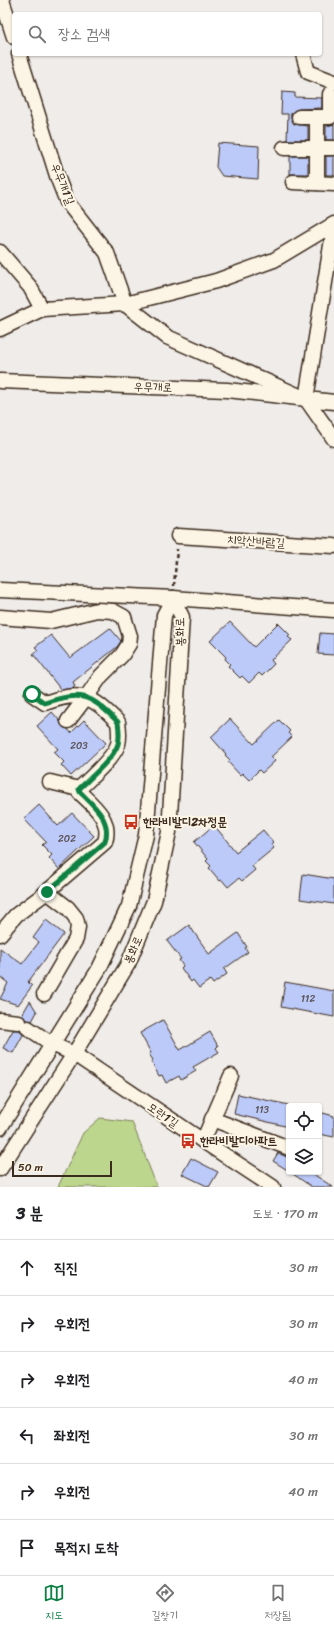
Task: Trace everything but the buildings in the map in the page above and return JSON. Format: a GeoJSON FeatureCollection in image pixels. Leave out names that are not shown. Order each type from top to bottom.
{"type":"FeatureCollection","features":[{"type":"Feature","properties":{"kind":"street"},"geometry":{"type":"LineString","coordinates":[[2,0],[12,31]]}},
{"type":"Feature","properties":{"kind":"street","name":"우무개1길"},"geometry":{"type":"LineString","coordinates":[[20,56],[58,179],[67,202],[107,253],[125,304]]}},
{"type":"Feature","properties":{"kind":"street"},"geometry":{"type":"LineString","coordinates":[[299,116],[330,117],[332,88],[308,72],[304,56]]}},
{"type":"Feature","properties":{"kind":"street"},"geometry":{"type":"LineString","coordinates":[[317,183],[318,117]]}},
{"type":"Feature","properties":{"kind":"street"},"geometry":{"type":"LineString","coordinates":[[284,148],[334,148]]}},
{"type":"Feature","properties":{"kind":"street"},"geometry":{"type":"LineString","coordinates":[[293,182],[334,184]]}},
{"type":"Feature","properties":{"kind":"street"},"geometry":{"type":"LineString","coordinates":[[0,329],[42,309],[125,304],[216,281],[274,260],[334,224]]}},
{"type":"Feature","properties":{"kind":"street"},"geometry":{"type":"LineString","coordinates":[[306,399],[334,227]]}},
{"type":"Feature","properties":{"kind":"street"},"geometry":{"type":"LineString","coordinates":[[0,252],[30,287],[42,309]]}},
{"type":"Feature","properties":{"kind":"street"},"geometry":{"type":"LineString","coordinates":[[125,304],[167,338],[306,399],[334,439]]}},
{"type":"Feature","properties":{"kind":"street","name":"우무개로"},"geometry":{"type":"LineString","coordinates":[[0,381],[227,390],[334,402]]}},
{"type":"Feature","properties":{"kind":"street","name":"치악산바람길"},"geometry":{"type":"LineString","coordinates":[[178,536],[334,546]]}},
{"type":"Feature","properties":{"kind":"street"},"geometry":{"type":"LineString","coordinates":[[0,590],[173,598],[334,610]]}},
{"type":"Feature","properties":{"kind":"street","name":"봉화로"},"geometry":{"type":"LineString","coordinates":[[0,1128],[99,969],[128,906],[146,835],[164,615],[173,598]]}},
{"type":"Feature","properties":{"kind":"street","name":"봉화로"},"geometry":{"type":"LineString","coordinates":[[0,1170],[74,1054],[128,964],[154,901],[168,832],[181,633],[182,617],[173,598]]}},
{"type":"Feature","properties":{"kind":"street"},"geometry":{"type":"LineString","coordinates":[[0,617],[51,621],[97,610],[112,611],[124,617],[130,636],[129,644],[122,655],[101,676],[68,720]]}},
{"type":"Feature","properties":{"kind":"street"},"geometry":{"type":"LineString","coordinates":[[32,694],[45,703],[62,697],[87,696],[118,722],[118,744],[106,761],[79,789]]}},
{"type":"Feature","properties":{"kind":"street"},"geometry":{"type":"LineString","coordinates":[[0,934],[16,915],[47,892],[105,842],[108,833],[106,823],[79,789],[50,782]]}},
{"type":"Feature","properties":{"kind":"street"},"geometry":{"type":"LineString","coordinates":[[44,994],[76,939],[78,927],[76,918],[68,908],[47,892]]}},
{"type":"Feature","properties":{"kind":"street","name":"모란1길"},"geometry":{"type":"LineString","coordinates":[[0,1020],[23,1025],[52,1044],[74,1054],[203,1142],[273,1187]]}},
{"type":"Feature","properties":{"kind":"street"},"geometry":{"type":"LineString","coordinates":[[203,1142],[232,1076]]}},
{"type":"Feature","properties":{"kind":"street"},"geometry":{"type":"LineString","coordinates":[[212,1119],[286,1147]]}},
{"type":"Feature","properties":{"kind":"path"},"geometry":{"type":"LineString","coordinates":[[173,598],[178,536]]}},
{"type":"Feature","properties":{"kind":"green space"},"geometry":{"type":"Polygon","coordinates":[[[100,1118],[132,1122],[157,1187],[58,1187],[83,1133],[100,1118]]]}},
{"type":"Feature","properties":{"kind":"place","name":"한라비발디2차정문"},"geometry":{"type":"Point","coordinates":[131,822]}},
{"type":"Feature","properties":{"kind":"place","name":"한라비발디아파트"},"geometry":{"type":"Point","coordinates":[188,1141]}},
{"type":"Feature","properties":{"kind":"route"},"geometry":{"type":"LineString","coordinates":[[32,694],[45,703],[62,697],[87,696],[118,722],[119,733],[118,744],[106,761],[79,789],[106,823],[108,833],[105,842],[47,892]]}}]}
